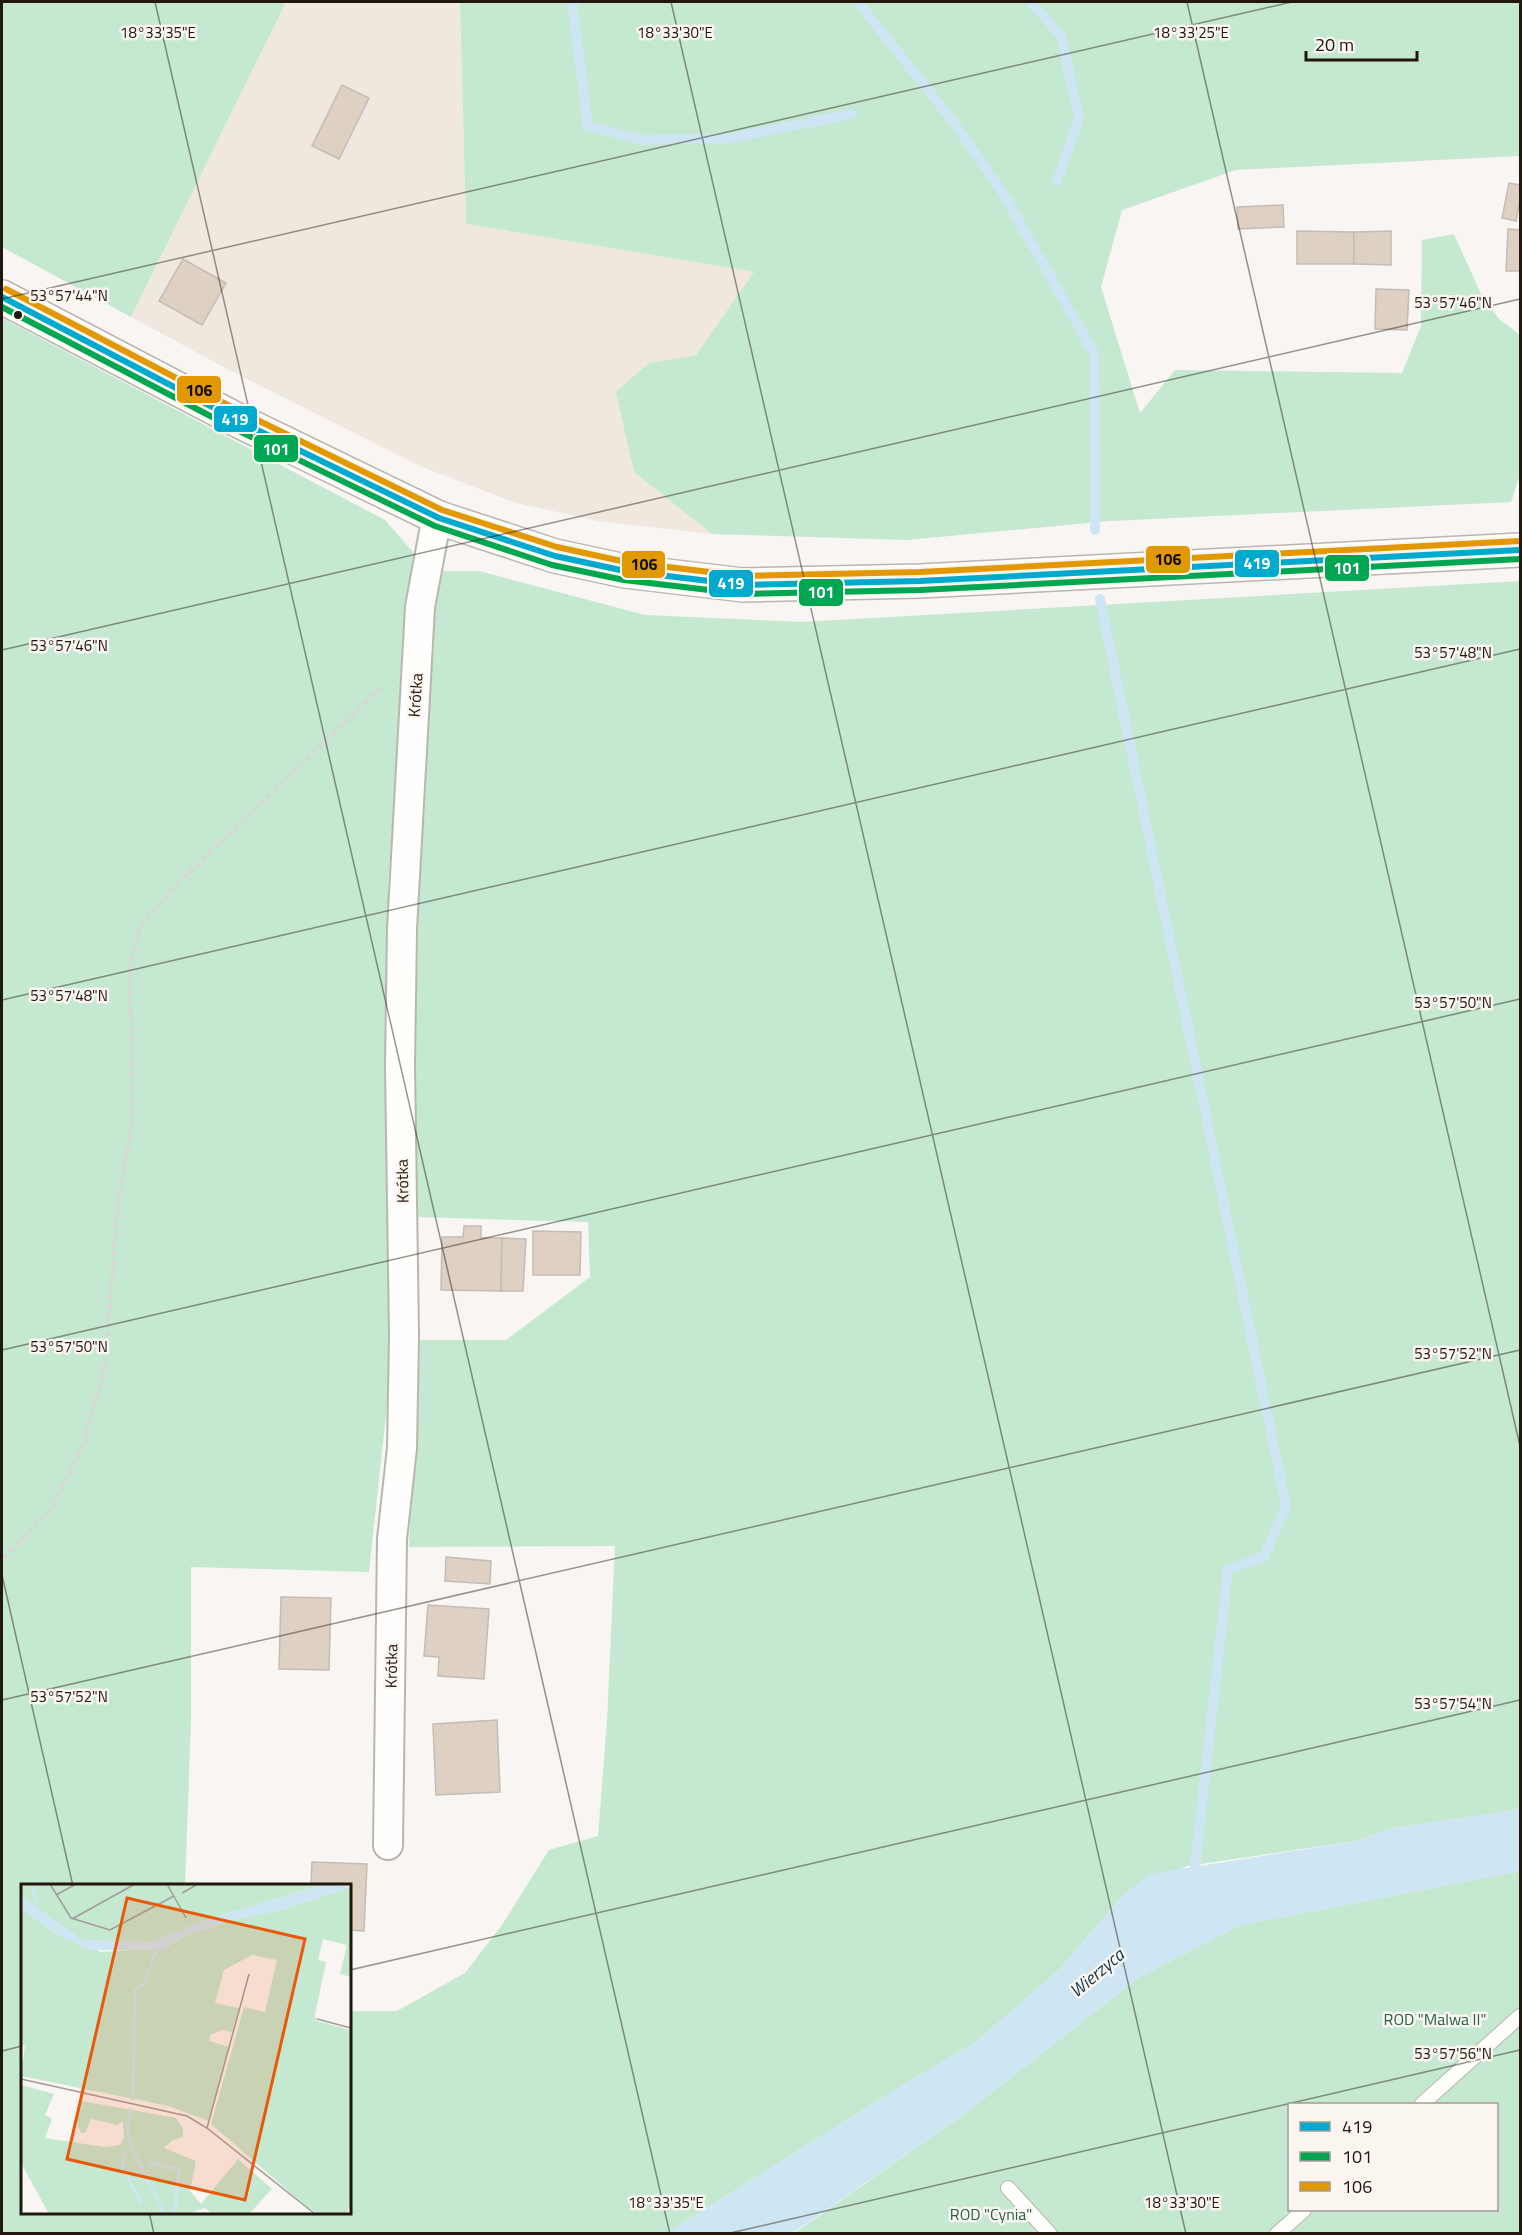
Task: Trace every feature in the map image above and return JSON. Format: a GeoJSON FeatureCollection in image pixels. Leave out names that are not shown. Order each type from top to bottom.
{"type":"FeatureCollection","features":[{"type":"Feature","properties":{"kind":"street"},"geometry":{"type":"LineString","coordinates":[[2,297],[241,422],[439,518],[555,556],[625,571],[743,585],[920,581],[1521,550]]}},
{"type":"Feature","properties":{"kind":"street","name":"Krótka"},"geometry":{"type":"LineString","coordinates":[[388,1845],[392,1539],[402,1448],[404,1346],[400,1066],[402,929],[420,607],[434,532],[439,518]]}},
{"type":"Feature","properties":{"kind":"lane"},"geometry":{"type":"LineString","coordinates":[[1423,2103],[1521,2016]]}},
{"type":"Feature","properties":{"kind":"lane"},"geometry":{"type":"LineString","coordinates":[[1008,2188],[1050,2234]]}},
{"type":"Feature","properties":{"kind":"lane"},"geometry":{"type":"LineString","coordinates":[[1277,2234],[1303,2211]]}},
{"type":"Feature","properties":{"kind":"path"},"geometry":{"type":"LineString","coordinates":[[2,1557],[7,1555],[51,1510],[84,1443],[105,1365],[118,1203],[133,1118],[130,969],[140,927],[168,892],[418,651]]}},
{"type":"Feature","properties":{"kind":"shaded area"},"geometry":{"type":"Polygon","coordinates":[[[286,2],[460,2],[466,224],[755,272],[696,355],[649,363],[634,472],[712,534],[597,521],[513,502],[420,466],[231,371],[131,317],[286,2]]]}},
{"type":"Feature","properties":{"kind":"green space"},"geometry":{"type":"Polygon","coordinates":[[[2,2],[286,2],[131,317],[2,247],[2,2]]]}},
{"type":"Feature","properties":{"kind":"green space"},"geometry":{"type":"Polygon","coordinates":[[[460,2],[1520,2],[1520,156],[1236,170],[1122,210],[1101,287],[1140,413],[1175,370],[1402,373],[1421,326],[1422,240],[1454,234],[1480,292],[1499,319],[1520,335],[1520,475],[1511,502],[1110,521],[907,540],[712,534],[634,472],[616,392],[649,363],[696,355],[754,272],[466,224],[460,2]]]}},
{"type":"Feature","properties":{"kind":"green space"},"geometry":{"type":"Polygon","coordinates":[[[2,318],[385,520],[413,552],[388,883],[391,1369],[369,1572],[191,1567],[191,1718],[185,1884],[21,1884],[21,2214],[351,2214],[351,2011],[397,2011],[465,1973],[502,1925],[549,1850],[598,1836],[607,1721],[615,1546],[409,1547],[416,1340],[506,1340],[590,1277],[588,1222],[417,1217],[412,919],[430,616],[440,571],[479,571],[645,615],[803,622],[1520,581],[1520,1808],[1394,1828],[1356,1841],[1187,1866],[1121,1897],[1060,1969],[976,2042],[896,2089],[667,2233],[2,2233],[2,318]]]}},
{"type":"Feature","properties":{"kind":"green space"},"geometry":{"type":"Polygon","coordinates":[[[1520,1871],[1520,2233],[793,2234],[963,2115],[1138,1978],[1241,1925],[1520,1871]]]}},
{"type":"Feature","properties":{"kind":"water","name":"Wierzyca"},"geometry":{"type":"Polygon","coordinates":[[[1520,1808],[1520,1871],[1241,1925],[1138,1978],[963,2115],[793,2233],[667,2233],[896,2089],[976,2042],[1060,1969],[1121,1897],[1149,1874],[1356,1841],[1394,1828],[1520,1808]]]}},
{"type":"Feature","properties":{"kind":"building"},"geometry":{"type":"Polygon","coordinates":[[[342,85],[369,98],[339,159],[312,146],[342,85]]]}},
{"type":"Feature","properties":{"kind":"building"},"geometry":{"type":"Polygon","coordinates":[[[1509,183],[1520,185],[1516,221],[1502,218],[1509,183]]]}},
{"type":"Feature","properties":{"kind":"building"},"geometry":{"type":"Polygon","coordinates":[[[1283,205],[1284,227],[1238,229],[1237,207],[1283,205]]]}},
{"type":"Feature","properties":{"kind":"building"},"geometry":{"type":"Polygon","coordinates":[[[1508,229],[1520,230],[1520,271],[1506,271],[1508,229]]]}},
{"type":"Feature","properties":{"kind":"building"},"geometry":{"type":"Polygon","coordinates":[[[1297,231],[1354,232],[1354,264],[1297,264],[1297,231]]]}},
{"type":"Feature","properties":{"kind":"building"},"geometry":{"type":"Polygon","coordinates":[[[1391,231],[1391,265],[1354,264],[1354,232],[1391,231]]]}},
{"type":"Feature","properties":{"kind":"building"},"geometry":{"type":"Polygon","coordinates":[[[183,259],[226,283],[202,325],[159,301],[183,259]]]}},
{"type":"Feature","properties":{"kind":"building"},"geometry":{"type":"Polygon","coordinates":[[[1376,289],[1409,290],[1407,330],[1375,329],[1376,289]]]}},
{"type":"Feature","properties":{"kind":"building"},"geometry":{"type":"Polygon","coordinates":[[[464,1226],[481,1226],[481,1238],[502,1238],[501,1291],[441,1290],[442,1237],[463,1237],[464,1226]]]}},
{"type":"Feature","properties":{"kind":"building"},"geometry":{"type":"Polygon","coordinates":[[[533,1231],[581,1232],[580,1275],[533,1275],[533,1231]]]}},
{"type":"Feature","properties":{"kind":"building"},"geometry":{"type":"Polygon","coordinates":[[[502,1238],[526,1239],[523,1291],[501,1291],[502,1238]]]}},
{"type":"Feature","properties":{"kind":"building"},"geometry":{"type":"Polygon","coordinates":[[[446,1557],[491,1561],[490,1584],[445,1581],[446,1557]]]}},
{"type":"Feature","properties":{"kind":"building"},"geometry":{"type":"Polygon","coordinates":[[[281,1597],[331,1598],[329,1670],[279,1669],[281,1597]]]}},
{"type":"Feature","properties":{"kind":"building"},"geometry":{"type":"Polygon","coordinates":[[[428,1605],[489,1609],[484,1679],[438,1676],[439,1657],[424,1656],[428,1605]]]}},
{"type":"Feature","properties":{"kind":"building"},"geometry":{"type":"Polygon","coordinates":[[[497,1720],[500,1792],[436,1795],[433,1724],[497,1720]]]}},
{"type":"Feature","properties":{"kind":"building"},"geometry":{"type":"Polygon","coordinates":[[[312,1862],[367,1864],[364,1931],[351,1930],[351,1884],[311,1884],[312,1862]]]}},
{"type":"Feature","properties":{"kind":"waterway"},"geometry":{"type":"LineString","coordinates":[[572,2],[588,126],[643,140],[731,138],[852,114]]}},
{"type":"Feature","properties":{"kind":"waterway"},"geometry":{"type":"LineString","coordinates":[[858,2],[952,120],[1004,195],[1094,353],[1095,530]]}},
{"type":"Feature","properties":{"kind":"waterway"},"geometry":{"type":"LineString","coordinates":[[1031,2],[1061,36],[1079,118],[1057,181]]}},
{"type":"Feature","properties":{"kind":"waterway"},"geometry":{"type":"LineString","coordinates":[[1100,599],[1286,1506],[1264,1557],[1228,1569],[1194,1877]]}},
{"type":"Feature","properties":{"kind":"transit line","name":"106"},"geometry":{"type":"LineString","coordinates":[[6,289],[245,414],[442,510],[557,547],[626,562],[743,576],[920,572],[1520,541]]}},
{"type":"Feature","properties":{"kind":"transit line","name":"419"},"geometry":{"type":"LineString","coordinates":[[2,297],[241,422],[439,518],[555,556],[625,571],[743,585],[920,581],[1520,550]]}},
{"type":"Feature","properties":{"kind":"transit line","name":"101"},"geometry":{"type":"LineString","coordinates":[[2,307],[237,430],[435,526],[552,565],[624,580],[743,594],[920,590],[1520,559]]}},
{"type":"Feature","properties":{"kind":"park label","name":"ROD \"Malwa II\""},"geometry":{"type":"Point","coordinates":[1435,2019]}},
{"type":"Feature","properties":{"kind":"park label","name":"ROD \"Cynia\""},"geometry":{"type":"Point","coordinates":[991,2214]}}]}
